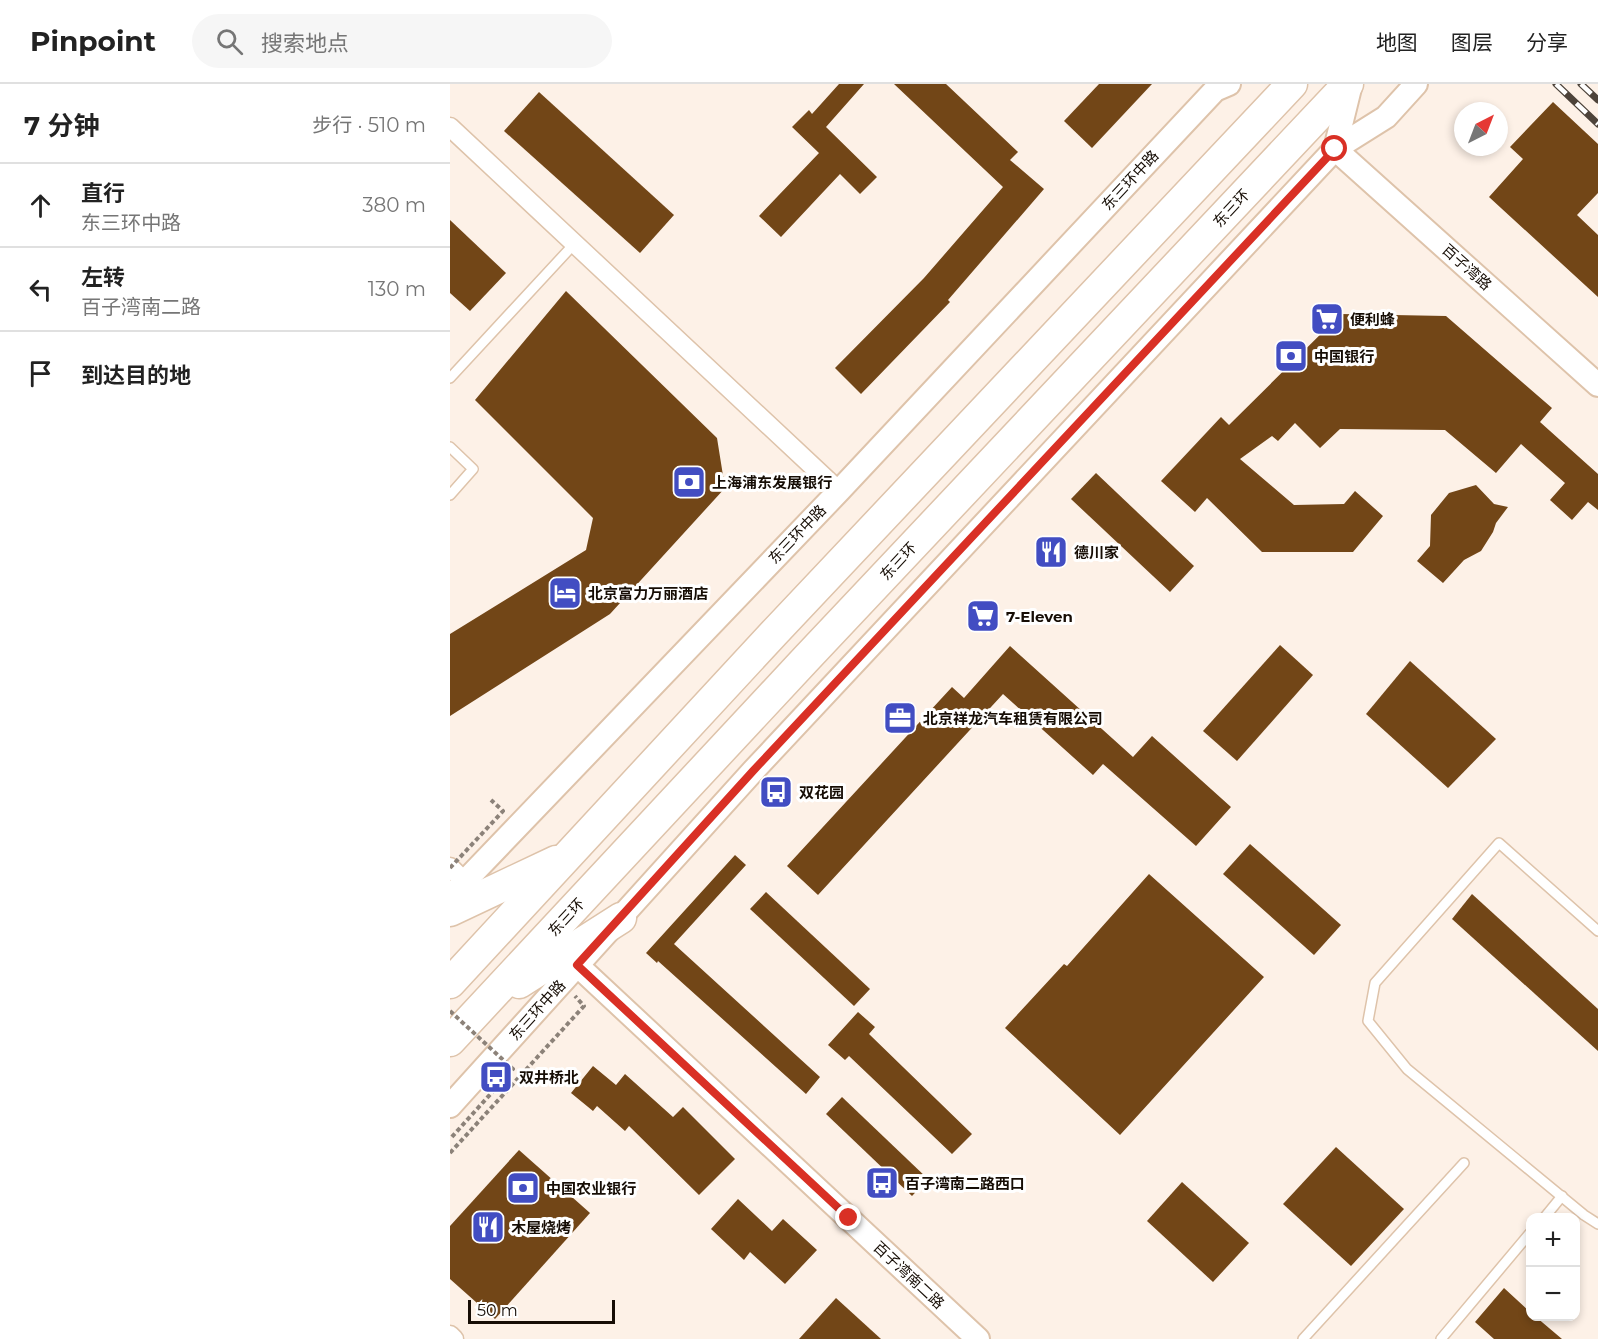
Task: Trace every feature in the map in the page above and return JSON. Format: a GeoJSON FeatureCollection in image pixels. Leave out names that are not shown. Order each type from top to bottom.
{"type":"FeatureCollection","features":[{"type":"Feature","properties":{"kind":"highway"},"geometry":{"type":"LineString","coordinates":[[450,983],[774,633],[1292,84]]}},
{"type":"Feature","properties":{"kind":"highway","name":"东三环"},"geometry":{"type":"LineString","coordinates":[[450,1041],[805,660],[1349,84]]}},
{"type":"Feature","properties":{"kind":"highway"},"geometry":{"type":"LineString","coordinates":[[450,911],[569,855]]}},
{"type":"Feature","properties":{"kind":"highway"},"geometry":{"type":"LineString","coordinates":[[484,1005],[621,918]]}},
{"type":"Feature","properties":{"kind":"street","name":"东三环中路"},"geometry":{"type":"LineString","coordinates":[[1335,149],[1349,84]]}},
{"type":"Feature","properties":{"kind":"street","name":"东三环中路"},"geometry":{"type":"LineString","coordinates":[[450,1106],[753,771],[1335,149],[1386,117],[1416,84]]}},
{"type":"Feature","properties":{"kind":"street","name":"东三环中路"},"geometry":{"type":"LineString","coordinates":[[454,878],[839,490],[1221,86]]}},
{"type":"Feature","properties":{"kind":"street"},"geometry":{"type":"LineString","coordinates":[[450,127],[839,490]]}},
{"type":"Feature","properties":{"kind":"street","name":"百子湾路"},"geometry":{"type":"LineString","coordinates":[[1335,149],[1598,385]]}},
{"type":"Feature","properties":{"kind":"street","name":"百子湾南二路"},"geometry":{"type":"LineString","coordinates":[[577,965],[978,1339]]}},
{"type":"Feature","properties":{"kind":"street"},"geometry":{"type":"LineString","coordinates":[[450,1335],[454,1339]]}},
{"type":"Feature","properties":{"kind":"lane"},"geometry":{"type":"LineString","coordinates":[[450,378],[576,243]]}},
{"type":"Feature","properties":{"kind":"lane"},"geometry":{"type":"LineString","coordinates":[[450,447],[473,469],[450,495]]}},
{"type":"Feature","properties":{"kind":"lane"},"geometry":{"type":"LineString","coordinates":[[1598,931],[1499,843],[1376,983],[1368,1021],[1407,1069],[1598,1224]]}},
{"type":"Feature","properties":{"kind":"lane"},"geometry":{"type":"LineString","coordinates":[[1303,1339],[1464,1163]]}},
{"type":"Feature","properties":{"kind":"lane"},"geometry":{"type":"LineString","coordinates":[[1548,1213],[1562,1196]]}},
{"type":"Feature","properties":{"kind":"lane"},"geometry":{"type":"LineString","coordinates":[[1441,1339],[1526,1238]]}},
{"type":"Feature","properties":{"kind":"path"},"geometry":{"type":"LineString","coordinates":[[454,878],[503,811],[491,800]]}},
{"type":"Feature","properties":{"kind":"path"},"geometry":{"type":"LineString","coordinates":[[450,1153],[584,1006]]}},
{"type":"Feature","properties":{"kind":"path"},"geometry":{"type":"LineString","coordinates":[[450,1011],[513,1069],[450,1139]]}},
{"type":"Feature","properties":{"kind":"building"},"geometry":{"type":"Polygon","coordinates":[[[839,84],[864,84],[826,127],[877,177],[860,194],[840,174],[781,237],[759,216],[819,153],[792,127],[809,110],[812,114],[839,84]]]}},
{"type":"Feature","properties":{"kind":"building"},"geometry":{"type":"Polygon","coordinates":[[[894,84],[946,84],[1018,152],[1010,160],[1044,189],[948,300],[950,302],[861,394],[835,368],[924,278],[1003,187],[894,84]]]}},
{"type":"Feature","properties":{"kind":"building"},"geometry":{"type":"Polygon","coordinates":[[[1099,84],[1152,84],[1092,148],[1064,121],[1099,84]]]}},
{"type":"Feature","properties":{"kind":"building"},"geometry":{"type":"Polygon","coordinates":[[[539,92],[674,215],[640,253],[504,131],[539,92]]]}},
{"type":"Feature","properties":{"kind":"building"},"geometry":{"type":"Polygon","coordinates":[[[1553,102],[1598,144],[1598,193],[1577,215],[1598,235],[1598,297],[1489,197],[1523,159],[1510,147],[1553,102]]]}},
{"type":"Feature","properties":{"kind":"building"},"geometry":{"type":"Polygon","coordinates":[[[450,220],[506,273],[470,311],[450,293],[450,220]]]}},
{"type":"Feature","properties":{"kind":"building"},"geometry":{"type":"Polygon","coordinates":[[[566,291],[717,438],[725,488],[610,614],[450,716],[450,634],[586,550],[593,518],[475,400],[566,291]]]}},
{"type":"Feature","properties":{"kind":"building"},"geometry":{"type":"Polygon","coordinates":[[[1341,314],[1446,316],[1552,408],[1540,422],[1598,474],[1598,510],[1588,502],[1572,520],[1550,500],[1565,483],[1521,444],[1496,473],[1445,430],[1340,429],[1320,448],[1295,423],[1278,441],[1272,436],[1240,459],[1294,505],[1344,504],[1355,491],[1383,516],[1353,552],[1262,552],[1207,498],[1195,512],[1161,481],[1221,417],[1229,425],[1341,314]]]}},
{"type":"Feature","properties":{"kind":"building"},"geometry":{"type":"Polygon","coordinates":[[[1096,473],[1194,566],[1170,592],[1071,499],[1096,473]]]}},
{"type":"Feature","properties":{"kind":"building"},"geometry":{"type":"Polygon","coordinates":[[[1476,485],[1494,504],[1508,507],[1496,523],[1481,551],[1464,560],[1443,583],[1417,561],[1430,546],[1431,515],[1449,493],[1476,485]]]}},
{"type":"Feature","properties":{"kind":"building"},"geometry":{"type":"Polygon","coordinates":[[[1280,645],[1313,675],[1237,761],[1203,731],[1280,645]]]}},
{"type":"Feature","properties":{"kind":"building"},"geometry":{"type":"Polygon","coordinates":[[[1010,646],[1133,757],[1152,736],[1231,807],[1196,846],[1103,764],[1093,775],[1003,694],[818,895],[787,866],[952,687],[964,698],[1010,646]]]}},
{"type":"Feature","properties":{"kind":"building"},"geometry":{"type":"Polygon","coordinates":[[[1410,661],[1496,739],[1448,788],[1366,714],[1410,661]]]}},
{"type":"Feature","properties":{"kind":"building"},"geometry":{"type":"Polygon","coordinates":[[[1250,844],[1341,925],[1314,955],[1223,874],[1250,844]]]}},
{"type":"Feature","properties":{"kind":"building"},"geometry":{"type":"Polygon","coordinates":[[[735,855],[746,865],[674,944],[820,1077],[806,1094],[658,961],[657,963],[646,953],[735,855]]]}},
{"type":"Feature","properties":{"kind":"building"},"geometry":{"type":"Polygon","coordinates":[[[1149,874],[1264,977],[1120,1135],[1005,1028],[1064,964],[1067,966],[1149,874]]]}},
{"type":"Feature","properties":{"kind":"building"},"geometry":{"type":"Polygon","coordinates":[[[766,892],[870,989],[854,1006],[750,909],[766,892]]]}},
{"type":"Feature","properties":{"kind":"building"},"geometry":{"type":"Polygon","coordinates":[[[1472,894],[1598,1009],[1598,1051],[1452,919],[1472,894]]]}},
{"type":"Feature","properties":{"kind":"building"},"geometry":{"type":"Polygon","coordinates":[[[858,1012],[875,1027],[869,1034],[972,1134],[952,1154],[849,1056],[845,1060],[828,1045],[858,1012]]]}},
{"type":"Feature","properties":{"kind":"building"},"geometry":{"type":"Polygon","coordinates":[[[593,1066],[616,1085],[625,1074],[673,1117],[683,1107],[735,1159],[699,1195],[629,1126],[625,1131],[597,1106],[593,1111],[571,1093],[593,1066]]]}},
{"type":"Feature","properties":{"kind":"building"},"geometry":{"type":"Polygon","coordinates":[[[842,1097],[928,1179],[912,1196],[826,1114],[842,1097]]]}},
{"type":"Feature","properties":{"kind":"building"},"geometry":{"type":"Polygon","coordinates":[[[1336,1147],[1404,1209],[1351,1266],[1283,1204],[1336,1147]]]}},
{"type":"Feature","properties":{"kind":"building"},"geometry":{"type":"Polygon","coordinates":[[[519,1150],[590,1213],[495,1319],[450,1279],[450,1226],[519,1150]]]}},
{"type":"Feature","properties":{"kind":"building"},"geometry":{"type":"Polygon","coordinates":[[[1182,1182],[1249,1243],[1213,1282],[1147,1221],[1182,1182]]]}},
{"type":"Feature","properties":{"kind":"building"},"geometry":{"type":"Polygon","coordinates":[[[738,1199],[772,1231],[783,1219],[817,1250],[785,1284],[750,1252],[744,1260],[711,1229],[738,1199]]]}},
{"type":"Feature","properties":{"kind":"building"},"geometry":{"type":"Polygon","coordinates":[[[1504,1288],[1526,1308],[1526,1321],[1541,1321],[1562,1339],[1494,1339],[1475,1322],[1504,1288]]]}},
{"type":"Feature","properties":{"kind":"building"},"geometry":{"type":"Polygon","coordinates":[[[836,1298],[881,1339],[799,1339],[836,1298]]]}},
{"type":"Feature","properties":{"kind":"railway"},"geometry":{"type":"LineString","coordinates":[[1556,84],[1598,124]]}},
{"type":"Feature","properties":{"kind":"railway"},"geometry":{"type":"LineString","coordinates":[[1581,84],[1598,100]]}},
{"type":"Feature","properties":{"kind":"place","name":"便利蜂"},"geometry":{"type":"Point","coordinates":[1327,319]}},
{"type":"Feature","properties":{"kind":"place","name":"中国银行"},"geometry":{"type":"Point","coordinates":[1291,356]}},
{"type":"Feature","properties":{"kind":"place","name":"上海浦东发展银行"},"geometry":{"type":"Point","coordinates":[689,482]}},
{"type":"Feature","properties":{"kind":"place","name":"德川家"},"geometry":{"type":"Point","coordinates":[1051,552]}},
{"type":"Feature","properties":{"kind":"place","name":"北京富力万丽酒店"},"geometry":{"type":"Point","coordinates":[565,593]}},
{"type":"Feature","properties":{"kind":"place","name":"7-Eleven"},"geometry":{"type":"Point","coordinates":[983,616]}},
{"type":"Feature","properties":{"kind":"place","name":"北京祥龙汽车租赁有限公司"},"geometry":{"type":"Point","coordinates":[900,718]}},
{"type":"Feature","properties":{"kind":"place","name":"双花园"},"geometry":{"type":"Point","coordinates":[776,792]}},
{"type":"Feature","properties":{"kind":"place","name":"双井桥北"},"geometry":{"type":"Point","coordinates":[496,1077]}},
{"type":"Feature","properties":{"kind":"place","name":"百子湾南二路西口"},"geometry":{"type":"Point","coordinates":[882,1183]}},
{"type":"Feature","properties":{"kind":"place","name":"中国农业银行"},"geometry":{"type":"Point","coordinates":[523,1188]}},
{"type":"Feature","properties":{"kind":"place","name":"木屋烧烤"},"geometry":{"type":"Point","coordinates":[488,1227]}},
{"type":"Feature","properties":{"kind":"route"},"geometry":{"type":"LineString","coordinates":[[849,1218],[577,965],[753,771],[1335,149]]}}]}
